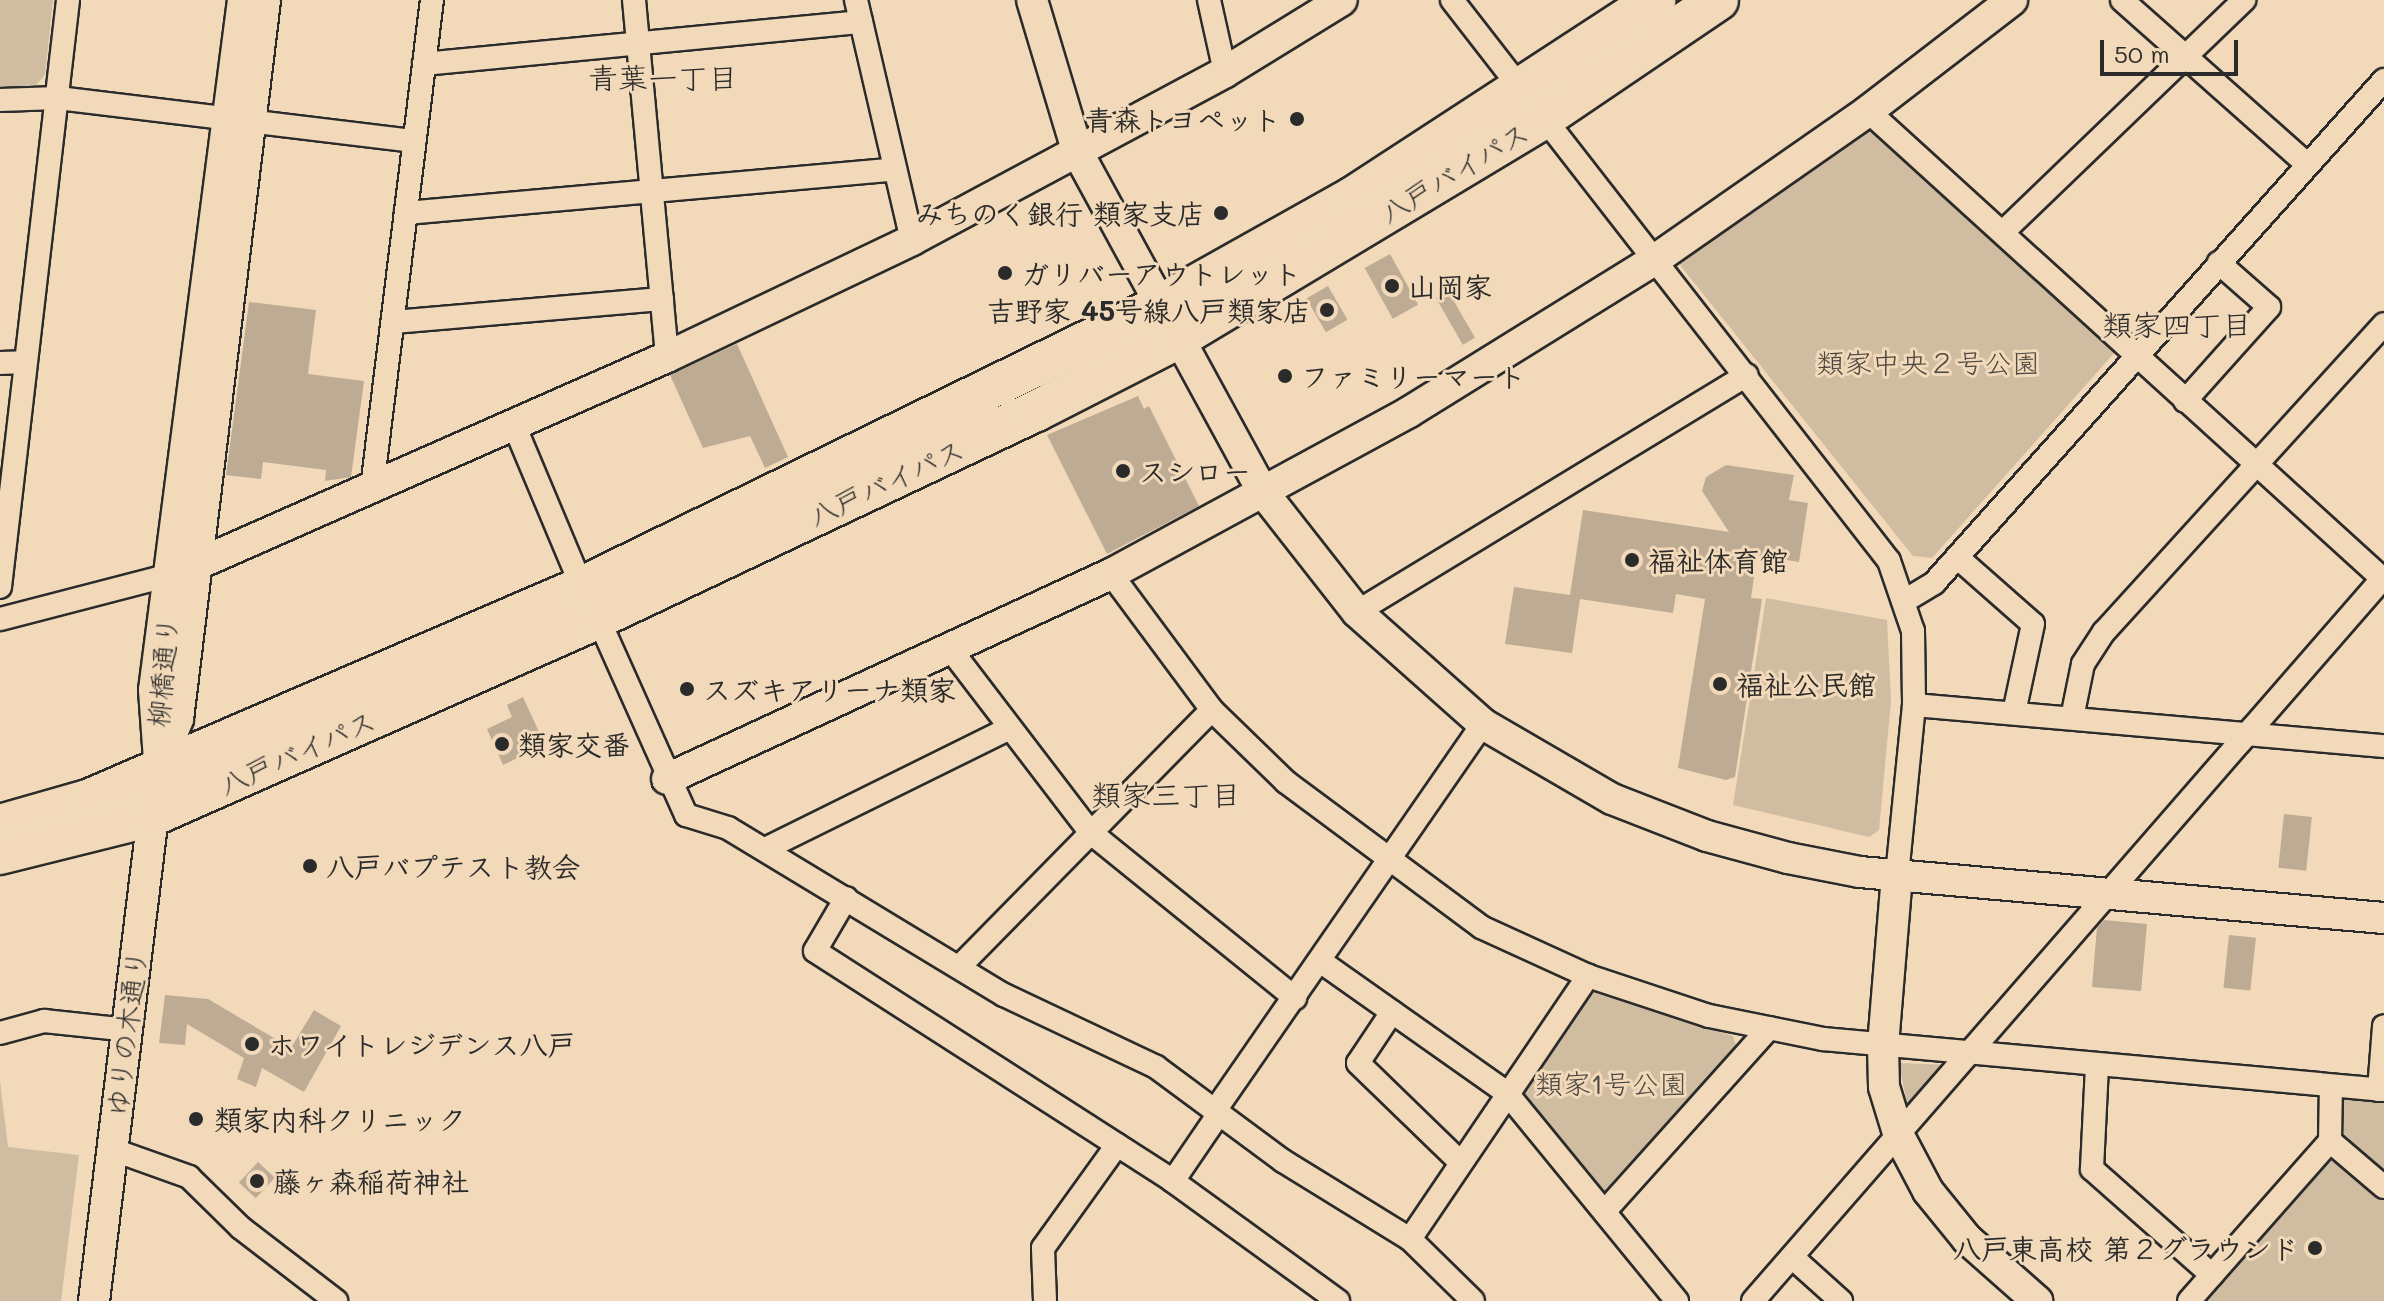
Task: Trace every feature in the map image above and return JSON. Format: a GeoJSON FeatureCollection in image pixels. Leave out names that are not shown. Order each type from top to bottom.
{"type":"FeatureCollection","features":[{"type":"Feature","properties":{"kind":"highway","name":"八戸バイパス"},"geometry":{"type":"LineString","coordinates":[[1533,104],[1655,0]]}},
{"type":"Feature","properties":{"kind":"highway","name":"八戸バイパス"},"geometry":{"type":"LineString","coordinates":[[0,854],[63,843],[152,816],[1166,323],[1533,104],[1718,0]]}},
{"type":"Feature","properties":{"kind":"highway","name":"八戸バイパス"},"geometry":{"type":"LineString","coordinates":[[0,825],[88,800],[159,766],[590,603]]}},
{"type":"Feature","properties":{"kind":"highway"},"geometry":{"type":"LineString","coordinates":[[0,809],[159,766]]}},
{"type":"Feature","properties":{"kind":"highway"},"geometry":{"type":"LineString","coordinates":[[0,861],[63,843]]}},
{"type":"Feature","properties":{"kind":"street"},"geometry":{"type":"LineString","coordinates":[[0,587],[68,0]]}},
{"type":"Feature","properties":{"kind":"street","name":"柳橋通り"},"geometry":{"type":"LineString","coordinates":[[240,119],[243,0]]}},
{"type":"Feature","properties":{"kind":"street","name":"柳橋通り"},"geometry":{"type":"LineString","coordinates":[[159,766],[154,690],[185,570],[240,119],[265,0]]}},
{"type":"Feature","properties":{"kind":"street"},"geometry":{"type":"LineString","coordinates":[[372,488],[432,0]]}},
{"type":"Feature","properties":{"kind":"street"},"geometry":{"type":"LineString","coordinates":[[634,0],[667,357]]}},
{"type":"Feature","properties":{"kind":"street"},"geometry":{"type":"LineString","coordinates":[[1032,0],[1078,153],[1166,323],[1263,492],[1357,612],[1483,724],[1612,799],[1707,836],[1788,858],[1897,875],[2384,918]]}},
{"type":"Feature","properties":{"kind":"street"},"geometry":{"type":"LineString","coordinates":[[1209,0],[1225,72]]}},
{"type":"Feature","properties":{"kind":"street"},"geometry":{"type":"LineString","coordinates":[[0,619],[185,570],[667,357],[912,240],[1078,153],[1225,72],[1342,0]]}},
{"type":"Feature","properties":{"kind":"street"},"geometry":{"type":"LineString","coordinates":[[1452,0],[1889,561],[1906,600],[1914,705],[1883,1046],[1884,1087],[1899,1136],[1928,1191],[1967,1239],[2037,1301]]}},
{"type":"Feature","properties":{"kind":"street"},"geometry":{"type":"LineString","coordinates":[[667,779],[1111,574],[1409,412],[1656,259],[1868,111],[2012,0]]}},
{"type":"Feature","properties":{"kind":"street"},"geometry":{"type":"LineString","coordinates":[[2122,0],[2307,164]]}},
{"type":"Feature","properties":{"kind":"street"},"geometry":{"type":"LineString","coordinates":[[2003,232],[2184,54],[2244,0]]}},
{"type":"Feature","properties":{"kind":"street"},"geometry":{"type":"LineString","coordinates":[[424,64],[638,44],[859,11],[891,170],[912,240]]}},
{"type":"Feature","properties":{"kind":"street"},"geometry":{"type":"LineString","coordinates":[[1906,600],[1934,583],[2384,80]]}},
{"type":"Feature","properties":{"kind":"street"},"geometry":{"type":"LineString","coordinates":[[0,100],[58,98],[414,141]]}},
{"type":"Feature","properties":{"kind":"street"},"geometry":{"type":"LineString","coordinates":[[1753,1301],[2383,579],[1868,111]]}},
{"type":"Feature","properties":{"kind":"street"},"geometry":{"type":"LineString","coordinates":[[406,213],[891,170]]}},
{"type":"Feature","properties":{"kind":"street"},"geometry":{"type":"LineString","coordinates":[[2185,401],[2269,307],[2219,263]]}},
{"type":"Feature","properties":{"kind":"street"},"geometry":{"type":"LineString","coordinates":[[393,322],[662,299]]}},
{"type":"Feature","properties":{"kind":"street"},"geometry":{"type":"LineString","coordinates":[[2072,718],[2083,664],[2104,632],[2384,324]]}},
{"type":"Feature","properties":{"kind":"street"},"geometry":{"type":"LineString","coordinates":[[0,363],[25,362]]}},
{"type":"Feature","properties":{"kind":"street"},"geometry":{"type":"LineString","coordinates":[[1357,612],[1747,375]]}},
{"type":"Feature","properties":{"kind":"street"},"geometry":{"type":"LineString","coordinates":[[514,425],[667,779],[686,815],[728,828],[1004,995],[1109,1040],[1216,1114],[1410,1239],[1473,1301]]}},
{"type":"Feature","properties":{"kind":"street"},"geometry":{"type":"LineString","coordinates":[[1957,557],[2033,624],[2014,713]]}},
{"type":"Feature","properties":{"kind":"street"},"geometry":{"type":"LineString","coordinates":[[1111,574],[1212,710],[1286,782],[1388,863],[1481,927],[1588,976],[1709,1016],[1883,1046],[2382,1090],[2384,1026]]}},
{"type":"Feature","properties":{"kind":"street"},"geometry":{"type":"LineString","coordinates":[[951,650],[1090,832],[1295,998]]}},
{"type":"Feature","properties":{"kind":"street"},"geometry":{"type":"LineString","coordinates":[[1914,705],[2253,731],[2384,746]]}},
{"type":"Feature","properties":{"kind":"street"},"geometry":{"type":"LineString","coordinates":[[960,966],[1212,710]]}},
{"type":"Feature","properties":{"kind":"street"},"geometry":{"type":"LineString","coordinates":[[1173,1181],[1483,724]]}},
{"type":"Feature","properties":{"kind":"street"},"geometry":{"type":"LineString","coordinates":[[765,849],[1010,728]]}},
{"type":"Feature","properties":{"kind":"street","name":"ゆりの木通り"},"geometry":{"type":"LineString","coordinates":[[94,1301],[159,766]]}},
{"type":"Feature","properties":{"kind":"street"},"geometry":{"type":"LineString","coordinates":[[846,898],[815,951],[1173,1181],[1338,1301]]}},
{"type":"Feature","properties":{"kind":"street"},"geometry":{"type":"LineString","coordinates":[[1320,961],[1506,1092],[1677,1301]]}},
{"type":"Feature","properties":{"kind":"street"},"geometry":{"type":"LineString","coordinates":[[1410,1239],[1506,1092],[1588,976]]}},
{"type":"Feature","properties":{"kind":"street"},"geometry":{"type":"LineString","coordinates":[[1392,1012],[1358,1063],[1460,1162]]}},
{"type":"Feature","properties":{"kind":"street"},"geometry":{"type":"LineString","coordinates":[[0,1033],[44,1021],[128,1030]]}},
{"type":"Feature","properties":{"kind":"street"},"geometry":{"type":"LineString","coordinates":[[1605,1211],[1769,1028]]}},
{"type":"Feature","properties":{"kind":"street"},"geometry":{"type":"LineString","coordinates":[[2097,1066],[2092,1169],[2212,1275]]}},
{"type":"Feature","properties":{"kind":"street"},"geometry":{"type":"LineString","coordinates":[[2189,1301],[2330,1141],[2331,1086]]}},
{"type":"Feature","properties":{"kind":"street"},"geometry":{"type":"LineString","coordinates":[[2330,1141],[2384,1187]]}},
{"type":"Feature","properties":{"kind":"street"},"geometry":{"type":"LineString","coordinates":[[1045,1301],[1043,1248],[1117,1145]]}},
{"type":"Feature","properties":{"kind":"street"},"geometry":{"type":"LineString","coordinates":[[111,1149],[189,1177],[241,1228],[336,1301]]}},
{"type":"Feature","properties":{"kind":"street"},"geometry":{"type":"LineString","coordinates":[[1792,1257],[1841,1301]]}},
{"type":"Feature","properties":{"kind":"green space"},"geometry":{"type":"Polygon","coordinates":[[[0,0],[53,0],[45,75],[36,85],[0,88],[0,0]]]}},
{"type":"Feature","properties":{"kind":"green space","name":"類家中央２号公園"},"geometry":{"type":"Polygon","coordinates":[[[1859,130],[1874,133],[2116,351],[1932,558],[1913,556],[1680,265],[1680,252],[1859,130]]]}},
{"type":"Feature","properties":{"kind":"green space"},"geometry":{"type":"Polygon","coordinates":[[[1766,598],[1887,620],[1891,701],[1879,830],[1869,837],[1733,805],[1766,598]]]}},
{"type":"Feature","properties":{"kind":"green space","name":"類家1号公園"},"geometry":{"type":"Polygon","coordinates":[[[1592,991],[1733,1036],[1737,1049],[1613,1191],[1598,1191],[1523,1095],[1522,1084],[1592,991]]]}},
{"type":"Feature","properties":{"kind":"green space"},"geometry":{"type":"Polygon","coordinates":[[[1899,1063],[1948,1065],[1908,1109],[1899,1063]]]}},
{"type":"Feature","properties":{"kind":"green space"},"geometry":{"type":"Polygon","coordinates":[[[0,1081],[8,1147],[79,1155],[61,1301],[0,1301],[0,1081]]]}},
{"type":"Feature","properties":{"kind":"green space"},"geometry":{"type":"Polygon","coordinates":[[[2345,1098],[2384,1101],[2384,1176],[2339,1136],[2337,1102],[2345,1098]]]}},
{"type":"Feature","properties":{"kind":"green space","name":"八戸東高校 第２グラウンド"},"geometry":{"type":"Polygon","coordinates":[[[2333,1150],[2384,1195],[2384,1301],[2198,1301],[2333,1150]]]}},
{"type":"Feature","properties":{"kind":"building","name":"山岡家"},"geometry":{"type":"Polygon","coordinates":[[[1390,254],[1418,305],[1393,319],[1365,268],[1390,254]]]}},
{"type":"Feature","properties":{"kind":"building","name":"吉野家 45号線八戸類家店"},"geometry":{"type":"Polygon","coordinates":[[[1328,286],[1348,320],[1326,332],[1306,298],[1328,286]]]}},
{"type":"Feature","properties":{"kind":"building"},"geometry":{"type":"Polygon","coordinates":[[[1448,291],[1475,338],[1463,345],[1436,298],[1448,291]]]}},
{"type":"Feature","properties":{"kind":"building"},"geometry":{"type":"Polygon","coordinates":[[[249,302],[316,310],[308,374],[364,381],[351,477],[325,481],[326,470],[263,462],[261,479],[226,475],[249,302]]]}},
{"type":"Feature","properties":{"kind":"building"},"geometry":{"type":"Polygon","coordinates":[[[737,344],[788,457],[765,468],[750,436],[703,448],[670,375],[737,344]]]}},
{"type":"Feature","properties":{"kind":"building","name":"スシロー"},"geometry":{"type":"Polygon","coordinates":[[[1138,396],[1144,409],[1149,406],[1199,506],[1107,554],[1047,435],[1138,396]]]}},
{"type":"Feature","properties":{"kind":"building"},"geometry":{"type":"Polygon","coordinates":[[[1726,465],[1794,475],[1789,500],[1808,503],[1799,562],[1757,555],[1751,598],[1762,599],[1735,777],[1726,780],[1678,768],[1705,599],[1676,594],[1673,613],[1580,599],[1572,653],[1505,644],[1514,587],[1570,595],[1583,510],[1729,532],[1702,491],[1706,477],[1726,465]]]}},
{"type":"Feature","properties":{"kind":"building"},"geometry":{"type":"Polygon","coordinates":[[[523,697],[545,745],[503,765],[487,729],[512,717],[507,705],[523,697]]]}},
{"type":"Feature","properties":{"kind":"building"},"geometry":{"type":"Polygon","coordinates":[[[2284,814],[2312,817],[2306,871],[2278,868],[2284,814]]]}},
{"type":"Feature","properties":{"kind":"building"},"geometry":{"type":"Polygon","coordinates":[[[2104,920],[2147,924],[2141,991],[2092,987],[2097,928],[2104,920]]]}},
{"type":"Feature","properties":{"kind":"building"},"geometry":{"type":"Polygon","coordinates":[[[2229,935],[2256,938],[2250,991],[2223,988],[2229,935]]]}},
{"type":"Feature","properties":{"kind":"building","name":"ホワイトレジデンス八戸"},"geometry":{"type":"Polygon","coordinates":[[[165,995],[208,999],[291,1048],[314,1010],[341,1026],[304,1092],[262,1068],[256,1087],[237,1079],[244,1058],[187,1024],[185,1045],[159,1043],[165,995]]]}},
{"type":"Feature","properties":{"kind":"building","name":"藤ヶ森稲荷神社"},"geometry":{"type":"Polygon","coordinates":[[[258,1162],[275,1178],[256,1198],[239,1182],[258,1162]]]}},
{"type":"Feature","properties":{"kind":"place","name":"青森トヨペット"},"geometry":{"type":"Point","coordinates":[1297,119]}},
{"type":"Feature","properties":{"kind":"place","name":"みちのく銀行 類家支店"},"geometry":{"type":"Point","coordinates":[1221,213]}},
{"type":"Feature","properties":{"kind":"place","name":"ガリバーアウトレット"},"geometry":{"type":"Point","coordinates":[1005,273]}},
{"type":"Feature","properties":{"kind":"place","name":"山岡家"},"geometry":{"type":"Point","coordinates":[1392,286]}},
{"type":"Feature","properties":{"kind":"place","name":"吉野家 45号線八戸類家店"},"geometry":{"type":"Point","coordinates":[1327,310]}},
{"type":"Feature","properties":{"kind":"place","name":"ファミリーマート"},"geometry":{"type":"Point","coordinates":[1285,376]}},
{"type":"Feature","properties":{"kind":"place","name":"スシロー"},"geometry":{"type":"Point","coordinates":[1123,471]}},
{"type":"Feature","properties":{"kind":"place","name":"福祉体育館"},"geometry":{"type":"Point","coordinates":[1632,560]}},
{"type":"Feature","properties":{"kind":"place","name":"福祉公民館"},"geometry":{"type":"Point","coordinates":[1720,684]}},
{"type":"Feature","properties":{"kind":"place","name":"スズキアリーナ類家"},"geometry":{"type":"Point","coordinates":[687,689]}},
{"type":"Feature","properties":{"kind":"place","name":"類家交番"},"geometry":{"type":"Point","coordinates":[502,744]}},
{"type":"Feature","properties":{"kind":"place","name":"八戸バプテスト教会"},"geometry":{"type":"Point","coordinates":[310,866]}},
{"type":"Feature","properties":{"kind":"place","name":"ホワイトレジデンス八戸"},"geometry":{"type":"Point","coordinates":[252,1044]}},
{"type":"Feature","properties":{"kind":"place","name":"類家内科クリニック"},"geometry":{"type":"Point","coordinates":[196,1119]}},
{"type":"Feature","properties":{"kind":"place","name":"藤ヶ森稲荷神社"},"geometry":{"type":"Point","coordinates":[257,1181]}},
{"type":"Feature","properties":{"kind":"place","name":"八戸東高校 第２グラウンド"},"geometry":{"type":"Point","coordinates":[2315,1248]}},
{"type":"Feature","properties":{"kind":"district","name":"青葉一丁目"},"geometry":{"type":"Point","coordinates":[663,77]}},
{"type":"Feature","properties":{"kind":"district","name":"類家四丁目"},"geometry":{"type":"Point","coordinates":[2177,324]}},
{"type":"Feature","properties":{"kind":"district","name":"類家三丁目"},"geometry":{"type":"Point","coordinates":[1166,794]}}]}
